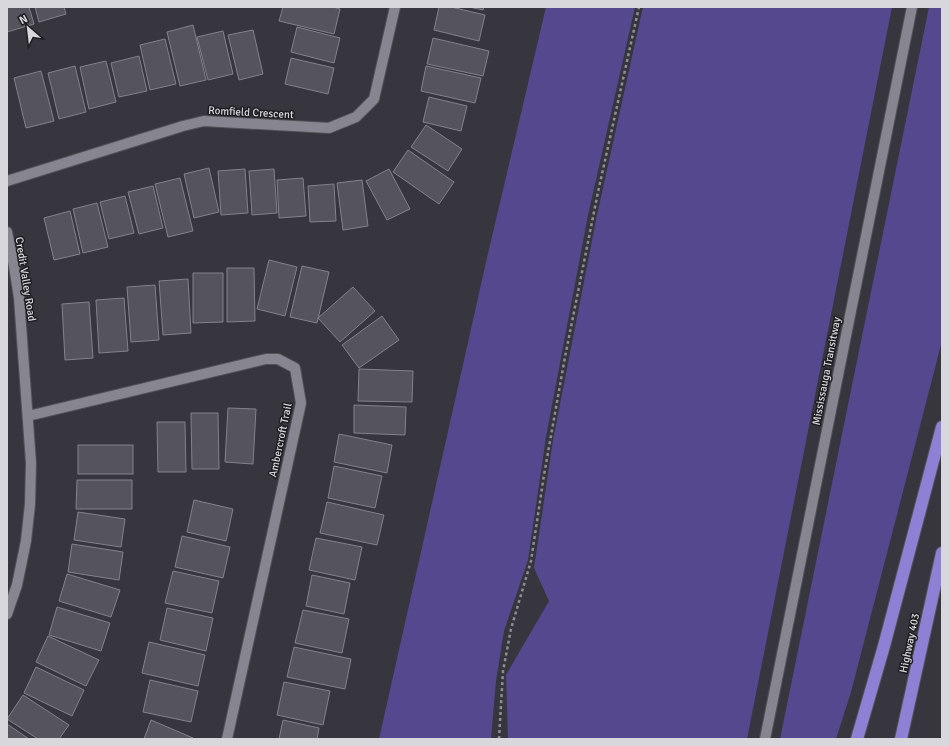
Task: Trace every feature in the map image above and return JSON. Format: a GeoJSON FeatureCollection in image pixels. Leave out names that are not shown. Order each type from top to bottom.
{"type":"FeatureCollection","features":[{"type":"Feature","properties":{"kind":"highway"},"geometry":{"type":"LineString","coordinates":[[857,739],[888,632],[942,427]]}},
{"type":"Feature","properties":{"kind":"highway","name":"Highway 403"},"geometry":{"type":"LineString","coordinates":[[901,739],[942,553]]}},
{"type":"Feature","properties":{"kind":"street","name":"Romfield Crescent"},"geometry":{"type":"LineString","coordinates":[[7,181],[183,126],[204,121],[329,128],[356,117],[374,99],[395,7]]}},
{"type":"Feature","properties":{"kind":"street","name":"Mississauga Transitway"},"geometry":{"type":"LineString","coordinates":[[765,739],[912,7]]}},
{"type":"Feature","properties":{"kind":"street","name":"Credit Valley Road"},"geometry":{"type":"LineString","coordinates":[[7,232],[20,298],[31,463],[30,504],[26,541],[17,585],[7,614]]}},
{"type":"Feature","properties":{"kind":"street","name":"Ambercroft Trail"},"geometry":{"type":"LineString","coordinates":[[28,416],[266,358],[278,358],[295,368],[301,403],[227,739]]}},
{"type":"Feature","properties":{"kind":"path"},"geometry":{"type":"LineString","coordinates":[[499,739],[503,671],[511,629],[531,561],[544,475],[565,357],[598,192],[639,7]]}},
{"type":"Feature","properties":{"kind":"shaded area"},"geometry":{"type":"Polygon","coordinates":[[[546,7],[635,7],[588,215],[546,437],[528,560],[504,631],[496,681],[491,739],[379,739],[486,262],[546,7]]]}},
{"type":"Feature","properties":{"kind":"shaded area"},"geometry":{"type":"Polygon","coordinates":[[[643,7],[892,7],[747,739],[508,739],[506,675],[549,601],[534,568],[553,440],[597,215],[643,7]]]}},
{"type":"Feature","properties":{"kind":"shaded area"},"geometry":{"type":"Polygon","coordinates":[[[929,7],[942,7],[942,341],[851,692],[836,739],[780,739],[929,7]]]}},
{"type":"Feature","properties":{"kind":"building"},"geometry":{"type":"Polygon","coordinates":[[[7,7],[29,7],[34,24],[7,32],[7,7]]]}},
{"type":"Feature","properties":{"kind":"building"},"geometry":{"type":"Polygon","coordinates":[[[35,7],[64,7],[66,14],[39,22],[35,7]]]}},
{"type":"Feature","properties":{"kind":"building"},"geometry":{"type":"Polygon","coordinates":[[[283,7],[333,7],[340,9],[334,34],[279,21],[283,7]]]}},
{"type":"Feature","properties":{"kind":"building"},"geometry":{"type":"Polygon","coordinates":[[[439,7],[451,7],[485,15],[479,41],[434,30],[439,7]]]}},
{"type":"Feature","properties":{"kind":"building"},"geometry":{"type":"Polygon","coordinates":[[[469,7],[484,7],[483,10],[469,7]]]}},
{"type":"Feature","properties":{"kind":"building"},"geometry":{"type":"Polygon","coordinates":[[[193,25],[206,80],[180,86],[167,32],[193,25]]]}},
{"type":"Feature","properties":{"kind":"building"},"geometry":{"type":"Polygon","coordinates":[[[297,27],[340,38],[334,63],[291,52],[297,27]]]}},
{"type":"Feature","properties":{"kind":"building"},"geometry":{"type":"Polygon","coordinates":[[[253,30],[263,74],[239,80],[228,35],[253,30]]]}},
{"type":"Feature","properties":{"kind":"building"},"geometry":{"type":"Polygon","coordinates":[[[223,31],[233,74],[208,80],[197,37],[223,31]]]}},
{"type":"Feature","properties":{"kind":"building"},"geometry":{"type":"Polygon","coordinates":[[[433,38],[489,51],[483,76],[427,64],[433,38]]]}},
{"type":"Feature","properties":{"kind":"building"},"geometry":{"type":"Polygon","coordinates":[[[165,39],[176,84],[150,90],[140,45],[165,39]]]}},
{"type":"Feature","properties":{"kind":"building"},"geometry":{"type":"Polygon","coordinates":[[[139,56],[147,91],[119,97],[111,63],[139,56]]]}},
{"type":"Feature","properties":{"kind":"building"},"geometry":{"type":"Polygon","coordinates":[[[291,58],[334,68],[328,94],[285,84],[291,58]]]}},
{"type":"Feature","properties":{"kind":"building"},"geometry":{"type":"Polygon","coordinates":[[[106,61],[116,102],[89,109],[80,67],[106,61]]]}},
{"type":"Feature","properties":{"kind":"building"},"geometry":{"type":"Polygon","coordinates":[[[75,66],[86,112],[59,119],[48,73],[75,66]]]}},
{"type":"Feature","properties":{"kind":"building"},"geometry":{"type":"Polygon","coordinates":[[[426,66],[481,78],[475,103],[421,91],[426,66]]]}},
{"type":"Feature","properties":{"kind":"building"},"geometry":{"type":"Polygon","coordinates":[[[41,71],[54,121],[26,128],[14,78],[41,71]]]}},
{"type":"Feature","properties":{"kind":"building"},"geometry":{"type":"Polygon","coordinates":[[[429,97],[467,106],[461,131],[423,122],[429,97]]]}},
{"type":"Feature","properties":{"kind":"building"},"geometry":{"type":"Polygon","coordinates":[[[426,125],[462,149],[448,171],[411,147],[426,125]]]}},
{"type":"Feature","properties":{"kind":"building"},"geometry":{"type":"Polygon","coordinates":[[[408,150],[454,182],[439,204],[393,172],[408,150]]]}},
{"type":"Feature","properties":{"kind":"building"},"geometry":{"type":"Polygon","coordinates":[[[209,168],[219,212],[194,218],[184,174],[209,168]]]}},
{"type":"Feature","properties":{"kind":"building"},"geometry":{"type":"Polygon","coordinates":[[[245,169],[248,213],[221,215],[218,171],[245,169]]]}},
{"type":"Feature","properties":{"kind":"building"},"geometry":{"type":"Polygon","coordinates":[[[274,169],[277,213],[252,215],[249,171],[274,169]]]}},
{"type":"Feature","properties":{"kind":"building"},"geometry":{"type":"Polygon","coordinates":[[[389,169],[410,209],[387,220],[366,181],[389,169]]]}},
{"type":"Feature","properties":{"kind":"building"},"geometry":{"type":"Polygon","coordinates":[[[180,178],[193,231],[168,237],[155,184],[180,178]]]}},
{"type":"Feature","properties":{"kind":"building"},"geometry":{"type":"Polygon","coordinates":[[[303,178],[306,216],[279,218],[277,180],[303,178]]]}},
{"type":"Feature","properties":{"kind":"building"},"geometry":{"type":"Polygon","coordinates":[[[362,180],[368,226],[343,230],[337,183],[362,180]]]}},
{"type":"Feature","properties":{"kind":"building"},"geometry":{"type":"Polygon","coordinates":[[[334,184],[336,221],[310,222],[308,186],[334,184]]]}},
{"type":"Feature","properties":{"kind":"building"},"geometry":{"type":"Polygon","coordinates":[[[153,186],[163,228],[139,234],[128,192],[153,186]]]}},
{"type":"Feature","properties":{"kind":"building"},"geometry":{"type":"Polygon","coordinates":[[[125,196],[134,233],[109,239],[100,202],[125,196]]]}},
{"type":"Feature","properties":{"kind":"building"},"geometry":{"type":"Polygon","coordinates":[[[97,203],[108,247],[83,253],[73,209],[97,203]]]}},
{"type":"Feature","properties":{"kind":"building"},"geometry":{"type":"Polygon","coordinates":[[[70,211],[80,254],[54,260],[44,218],[70,211]]]}},
{"type":"Feature","properties":{"kind":"building"},"geometry":{"type":"Polygon","coordinates":[[[269,260],[297,267],[285,316],[257,309],[269,260]]]}},
{"type":"Feature","properties":{"kind":"building"},"geometry":{"type":"Polygon","coordinates":[[[302,266],[329,272],[317,323],[290,317],[302,266]]]}},
{"type":"Feature","properties":{"kind":"building"},"geometry":{"type":"Polygon","coordinates":[[[227,268],[254,268],[255,321],[227,322],[227,268]]]}},
{"type":"Feature","properties":{"kind":"building"},"geometry":{"type":"Polygon","coordinates":[[[193,273],[223,273],[223,322],[193,323],[193,273]]]}},
{"type":"Feature","properties":{"kind":"building"},"geometry":{"type":"Polygon","coordinates":[[[188,279],[191,333],[163,335],[159,281],[188,279]]]}},
{"type":"Feature","properties":{"kind":"building"},"geometry":{"type":"Polygon","coordinates":[[[155,285],[159,340],[131,342],[127,287],[155,285]]]}},
{"type":"Feature","properties":{"kind":"building"},"geometry":{"type":"Polygon","coordinates":[[[353,287],[375,311],[340,342],[318,318],[353,287]]]}},
{"type":"Feature","properties":{"kind":"building"},"geometry":{"type":"Polygon","coordinates":[[[124,298],[128,351],[99,353],[96,300],[124,298]]]}},
{"type":"Feature","properties":{"kind":"building"},"geometry":{"type":"Polygon","coordinates":[[[89,302],[93,358],[65,360],[62,304],[89,302]]]}},
{"type":"Feature","properties":{"kind":"building"},"geometry":{"type":"Polygon","coordinates":[[[382,316],[399,340],[359,368],[342,345],[382,316]]]}},
{"type":"Feature","properties":{"kind":"building"},"geometry":{"type":"Polygon","coordinates":[[[359,369],[413,371],[412,402],[358,401],[359,369]]]}},
{"type":"Feature","properties":{"kind":"building"},"geometry":{"type":"Polygon","coordinates":[[[354,405],[406,407],[405,435],[354,433],[354,405]]]}},
{"type":"Feature","properties":{"kind":"building"},"geometry":{"type":"Polygon","coordinates":[[[228,408],[256,409],[253,464],[225,462],[228,408]]]}},
{"type":"Feature","properties":{"kind":"building"},"geometry":{"type":"Polygon","coordinates":[[[191,413],[218,413],[219,469],[192,469],[191,413]]]}},
{"type":"Feature","properties":{"kind":"building"},"geometry":{"type":"Polygon","coordinates":[[[157,422],[185,422],[186,472],[158,472],[157,422]]]}},
{"type":"Feature","properties":{"kind":"building"},"geometry":{"type":"Polygon","coordinates":[[[339,434],[392,445],[387,473],[334,462],[339,434]]]}},
{"type":"Feature","properties":{"kind":"building"},"geometry":{"type":"Polygon","coordinates":[[[78,445],[133,445],[133,474],[78,474],[78,445]]]}},
{"type":"Feature","properties":{"kind":"building"},"geometry":{"type":"Polygon","coordinates":[[[334,466],[382,476],[375,508],[328,498],[334,466]]]}},
{"type":"Feature","properties":{"kind":"building"},"geometry":{"type":"Polygon","coordinates":[[[77,480],[132,480],[132,509],[76,509],[77,480]]]}},
{"type":"Feature","properties":{"kind":"building"},"geometry":{"type":"Polygon","coordinates":[[[194,500],[233,509],[226,541],[187,532],[194,500]]]}},
{"type":"Feature","properties":{"kind":"building"},"geometry":{"type":"Polygon","coordinates":[[[327,502],[384,515],[377,545],[320,533],[327,502]]]}},
{"type":"Feature","properties":{"kind":"building"},"geometry":{"type":"Polygon","coordinates":[[[78,512],[125,519],[121,547],[74,540],[78,512]]]}},
{"type":"Feature","properties":{"kind":"building"},"geometry":{"type":"Polygon","coordinates":[[[182,536],[230,547],[223,578],[175,567],[182,536]]]}},
{"type":"Feature","properties":{"kind":"building"},"geometry":{"type":"Polygon","coordinates":[[[316,538],[362,547],[355,580],[309,570],[316,538]]]}},
{"type":"Feature","properties":{"kind":"building"},"geometry":{"type":"Polygon","coordinates":[[[72,544],[123,552],[119,580],[68,572],[72,544]]]}},
{"type":"Feature","properties":{"kind":"building"},"geometry":{"type":"Polygon","coordinates":[[[173,571],[219,581],[212,613],[165,603],[173,571]]]}},
{"type":"Feature","properties":{"kind":"building"},"geometry":{"type":"Polygon","coordinates":[[[67,574],[120,590],[111,617],[59,601],[67,574]]]}},
{"type":"Feature","properties":{"kind":"building"},"geometry":{"type":"Polygon","coordinates":[[[312,575],[350,583],[344,614],[306,606],[312,575]]]}},
{"type":"Feature","properties":{"kind":"building"},"geometry":{"type":"Polygon","coordinates":[[[57,607],[110,623],[101,651],[49,635],[57,607]]]}},
{"type":"Feature","properties":{"kind":"building"},"geometry":{"type":"Polygon","coordinates":[[[167,608],[213,618],[206,651],[160,640],[167,608]]]}},
{"type":"Feature","properties":{"kind":"building"},"geometry":{"type":"Polygon","coordinates":[[[303,610],[349,619],[342,653],[295,643],[303,610]]]}},
{"type":"Feature","properties":{"kind":"building"},"geometry":{"type":"Polygon","coordinates":[[[48,636],[99,660],[86,686],[36,662],[48,636]]]}},
{"type":"Feature","properties":{"kind":"building"},"geometry":{"type":"Polygon","coordinates":[[[149,642],[205,655],[198,686],[142,673],[149,642]]]}},
{"type":"Feature","properties":{"kind":"building"},"geometry":{"type":"Polygon","coordinates":[[[294,647],[351,659],[345,689],[287,677],[294,647]]]}},
{"type":"Feature","properties":{"kind":"building"},"geometry":{"type":"Polygon","coordinates":[[[36,667],[84,690],[72,716],[24,693],[36,667]]]}},
{"type":"Feature","properties":{"kind":"building"},"geometry":{"type":"Polygon","coordinates":[[[150,680],[198,691],[191,722],[143,712],[150,680]]]}},
{"type":"Feature","properties":{"kind":"building"},"geometry":{"type":"Polygon","coordinates":[[[284,682],[330,691],[323,725],[277,715],[284,682]]]}},
{"type":"Feature","properties":{"kind":"building"},"geometry":{"type":"Polygon","coordinates":[[[23,695],[69,725],[59,739],[38,739],[7,719],[23,695]]]}},
{"type":"Feature","properties":{"kind":"building"},"geometry":{"type":"Polygon","coordinates":[[[151,720],[193,738],[193,739],[144,739],[151,720]]]}},
{"type":"Feature","properties":{"kind":"building"},"geometry":{"type":"Polygon","coordinates":[[[283,720],[319,728],[317,739],[279,739],[283,720]]]}},
{"type":"Feature","properties":{"kind":"building"},"geometry":{"type":"Polygon","coordinates":[[[7,724],[29,739],[7,739],[7,724]]]}}]}
